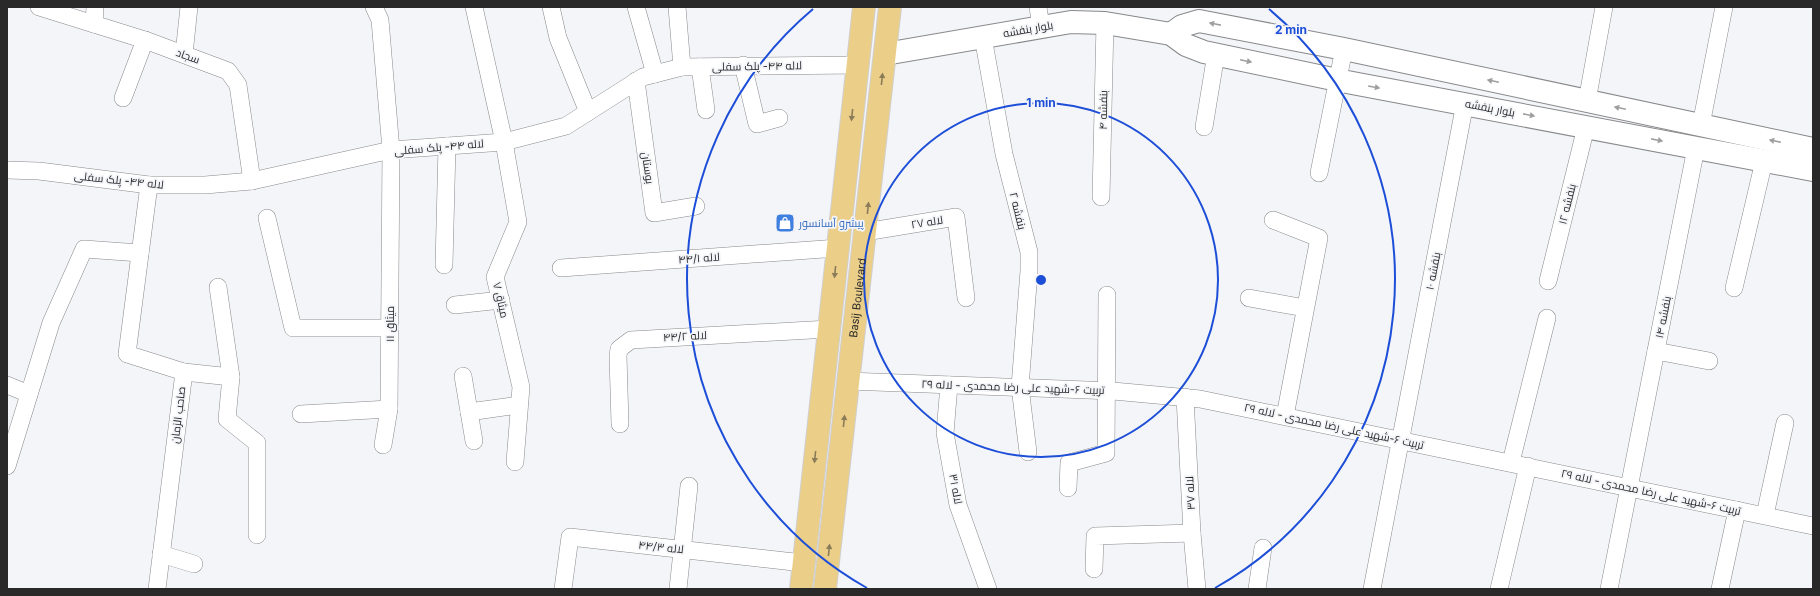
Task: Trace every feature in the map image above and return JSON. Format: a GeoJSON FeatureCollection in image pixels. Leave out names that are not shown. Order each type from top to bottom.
{"type":"FeatureCollection","features":[{"type":"Feature","properties":{"kind":"main road"},"geometry":{"type":"LineString","coordinates":[[801,589],[864,7]]}},
{"type":"Feature","properties":{"kind":"main road","name":"Basij Boulevard"},"geometry":{"type":"LineString","coordinates":[[825,589],[890,7]]}},
{"type":"Feature","properties":{"kind":"main road","name":"بلوار بنفشه"},"geometry":{"type":"LineString","coordinates":[[885,54],[983,38],[1039,17],[1071,22],[1105,23],[1171,34],[1186,45],[1204,52],[1338,80],[1813,170]]}},
{"type":"Feature","properties":{"kind":"main road"},"geometry":{"type":"LineString","coordinates":[[1171,34],[1182,26],[1199,21],[1344,50],[1813,149]]}},
{"type":"Feature","properties":{"kind":"street","name":"سجاد"},"geometry":{"type":"LineString","coordinates":[[40,7],[145,40],[228,71],[238,86],[252,181]]}},
{"type":"Feature","properties":{"kind":"street"},"geometry":{"type":"LineString","coordinates":[[94,24],[95,7]]}},
{"type":"Feature","properties":{"kind":"street"},"geometry":{"type":"LineString","coordinates":[[184,54],[189,7]]}},
{"type":"Feature","properties":{"kind":"street","name":"میثاق ۱۱"},"geometry":{"type":"LineString","coordinates":[[374,7],[380,20],[391,150],[389,409],[383,445]]}},
{"type":"Feature","properties":{"kind":"street","name":"میثاق ۷"},"geometry":{"type":"LineString","coordinates":[[474,7],[504,142],[518,222],[495,277],[521,387],[515,462]]}},
{"type":"Feature","properties":{"kind":"street"},"geometry":{"type":"LineString","coordinates":[[551,7],[558,38],[588,112]]}},
{"type":"Feature","properties":{"kind":"street"},"geometry":{"type":"LineString","coordinates":[[636,7],[655,74]]}},
{"type":"Feature","properties":{"kind":"street"},"geometry":{"type":"LineString","coordinates":[[677,7],[682,67]]}},
{"type":"Feature","properties":{"kind":"street"},"geometry":{"type":"LineString","coordinates":[[1587,101],[1604,7]]}},
{"type":"Feature","properties":{"kind":"street"},"geometry":{"type":"LineString","coordinates":[[1701,125],[1724,7]]}},
{"type":"Feature","properties":{"kind":"street","name":"بنفشه ۴"},"geometry":{"type":"LineString","coordinates":[[1102,196],[1105,23]]}},
{"type":"Feature","properties":{"kind":"street","name":"بنفشه ۲"},"geometry":{"type":"LineString","coordinates":[[983,38],[1004,154],[1029,252],[1029,271],[1020,387],[1028,452]]}},
{"type":"Feature","properties":{"kind":"street"},"geometry":{"type":"LineString","coordinates":[[123,98],[145,40]]}},
{"type":"Feature","properties":{"kind":"street"},"geometry":{"type":"LineString","coordinates":[[1319,173],[1344,50]]}},
{"type":"Feature","properties":{"kind":"street"},"geometry":{"type":"LineString","coordinates":[[1204,127],[1216,54]]}},
{"type":"Feature","properties":{"kind":"street"},"geometry":{"type":"LineString","coordinates":[[743,65],[757,124],[779,118]]}},
{"type":"Feature","properties":{"kind":"street","name":"لاله ۴۴- پلک سفلی"},"geometry":{"type":"LineString","coordinates":[[7,170],[39,172],[149,186],[205,185],[252,181],[391,150],[504,142],[566,126],[643,77],[682,67],[743,65],[858,65]]}},
{"type":"Feature","properties":{"kind":"street"},"geometry":{"type":"LineString","coordinates":[[700,67],[706,110]]}},
{"type":"Feature","properties":{"kind":"street","name":"بوستان"},"geometry":{"type":"LineString","coordinates":[[636,81],[654,213],[696,206]]}},
{"type":"Feature","properties":{"kind":"street","name":"بنفشه ۱۰"},"geometry":{"type":"LineString","coordinates":[[1372,589],[1465,103]]}},
{"type":"Feature","properties":{"kind":"street","name":"بنفشه ۱۲"},"geometry":{"type":"LineString","coordinates":[[1548,281],[1586,126]]}},
{"type":"Feature","properties":{"kind":"street"},"geometry":{"type":"LineString","coordinates":[[444,265],[447,146]]}},
{"type":"Feature","properties":{"kind":"street","name":"بنفشه ۱۴"},"geometry":{"type":"LineString","coordinates":[[1609,589],[1696,148]]}},
{"type":"Feature","properties":{"kind":"street"},"geometry":{"type":"LineString","coordinates":[[1734,288],[1764,161]]}},
{"type":"Feature","properties":{"kind":"street","name":"صاحب الزمان"},"geometry":{"type":"LineString","coordinates":[[149,186],[127,354],[184,372],[157,589]]}},
{"type":"Feature","properties":{"kind":"street","name":"لاله ۲۷"},"geometry":{"type":"LineString","coordinates":[[865,232],[956,217],[966,298]]}},
{"type":"Feature","properties":{"kind":"street"},"geometry":{"type":"LineString","coordinates":[[267,218],[293,328],[390,328]]}},
{"type":"Feature","properties":{"kind":"street"},"geometry":{"type":"LineString","coordinates":[[1273,220],[1319,238],[1285,416]]}},
{"type":"Feature","properties":{"kind":"street","name":"لاله ۴۴/۱"},"geometry":{"type":"LineString","coordinates":[[561,268],[838,248]]}},
{"type":"Feature","properties":{"kind":"street"},"geometry":{"type":"LineString","coordinates":[[7,466],[51,323],[84,249],[140,253]]}},
{"type":"Feature","properties":{"kind":"street"},"geometry":{"type":"LineString","coordinates":[[218,287],[231,377],[227,419],[257,443],[257,535]]}},
{"type":"Feature","properties":{"kind":"street"},"geometry":{"type":"LineString","coordinates":[[1068,488],[1069,463],[1106,453],[1107,295]]}},
{"type":"Feature","properties":{"kind":"street"},"geometry":{"type":"LineString","coordinates":[[1249,298],[1306,308]]}},
{"type":"Feature","properties":{"kind":"street"},"geometry":{"type":"LineString","coordinates":[[455,304],[501,300]]}},
{"type":"Feature","properties":{"kind":"street"},"geometry":{"type":"LineString","coordinates":[[1511,462],[1547,318]]}},
{"type":"Feature","properties":{"kind":"street","name":"لاله ۴۴/۲"},"geometry":{"type":"LineString","coordinates":[[620,424],[619,348],[632,340],[640,338],[829,329]]}},
{"type":"Feature","properties":{"kind":"street"},"geometry":{"type":"LineString","coordinates":[[1656,351],[1710,361]]}},
{"type":"Feature","properties":{"kind":"street"},"geometry":{"type":"LineString","coordinates":[[184,372],[231,377]]}},
{"type":"Feature","properties":{"kind":"street"},"geometry":{"type":"LineString","coordinates":[[463,376],[474,441]]}},
{"type":"Feature","properties":{"kind":"street","name":"تربیت ۶-شهید علی رضا محمدی - لاله ۲۹"},"geometry":{"type":"LineString","coordinates":[[848,381],[1106,391],[1200,399],[1511,462],[1813,526]]}},
{"type":"Feature","properties":{"kind":"street"},"geometry":{"type":"LineString","coordinates":[[7,385],[29,394]]}},
{"type":"Feature","properties":{"kind":"street","name":"لاله ۳۱"},"geometry":{"type":"LineString","coordinates":[[949,385],[945,433],[958,505],[988,589]]}},
{"type":"Feature","properties":{"kind":"street","name":"لاله ۳۷"},"geometry":{"type":"LineString","coordinates":[[1185,397],[1192,533],[1197,589]]}},
{"type":"Feature","properties":{"kind":"street"},"geometry":{"type":"LineString","coordinates":[[469,412],[519,405]]}},
{"type":"Feature","properties":{"kind":"street"},"geometry":{"type":"LineString","coordinates":[[301,414],[389,409]]}},
{"type":"Feature","properties":{"kind":"street"},"geometry":{"type":"LineString","coordinates":[[1765,516],[1785,423]]}},
{"type":"Feature","properties":{"kind":"street"},"geometry":{"type":"LineString","coordinates":[[1499,589],[1528,466]]}},
{"type":"Feature","properties":{"kind":"street"},"geometry":{"type":"LineString","coordinates":[[678,589],[689,486]]}},
{"type":"Feature","properties":{"kind":"street"},"geometry":{"type":"LineString","coordinates":[[1720,589],[1737,510]]}},
{"type":"Feature","properties":{"kind":"street"},"geometry":{"type":"LineString","coordinates":[[1094,569],[1095,536],[1192,533]]}},
{"type":"Feature","properties":{"kind":"street","name":"لاله ۴۴/۳"},"geometry":{"type":"LineString","coordinates":[[563,589],[570,537],[804,563]]}},
{"type":"Feature","properties":{"kind":"street"},"geometry":{"type":"LineString","coordinates":[[1257,589],[1263,548]]}},
{"type":"Feature","properties":{"kind":"street"},"geometry":{"type":"LineString","coordinates":[[161,554],[194,564]]}},
{"type":"Feature","properties":{"kind":"place","name":"پیشرو آسانسور"},"geometry":{"type":"Point","coordinates":[785,223]}}]}
